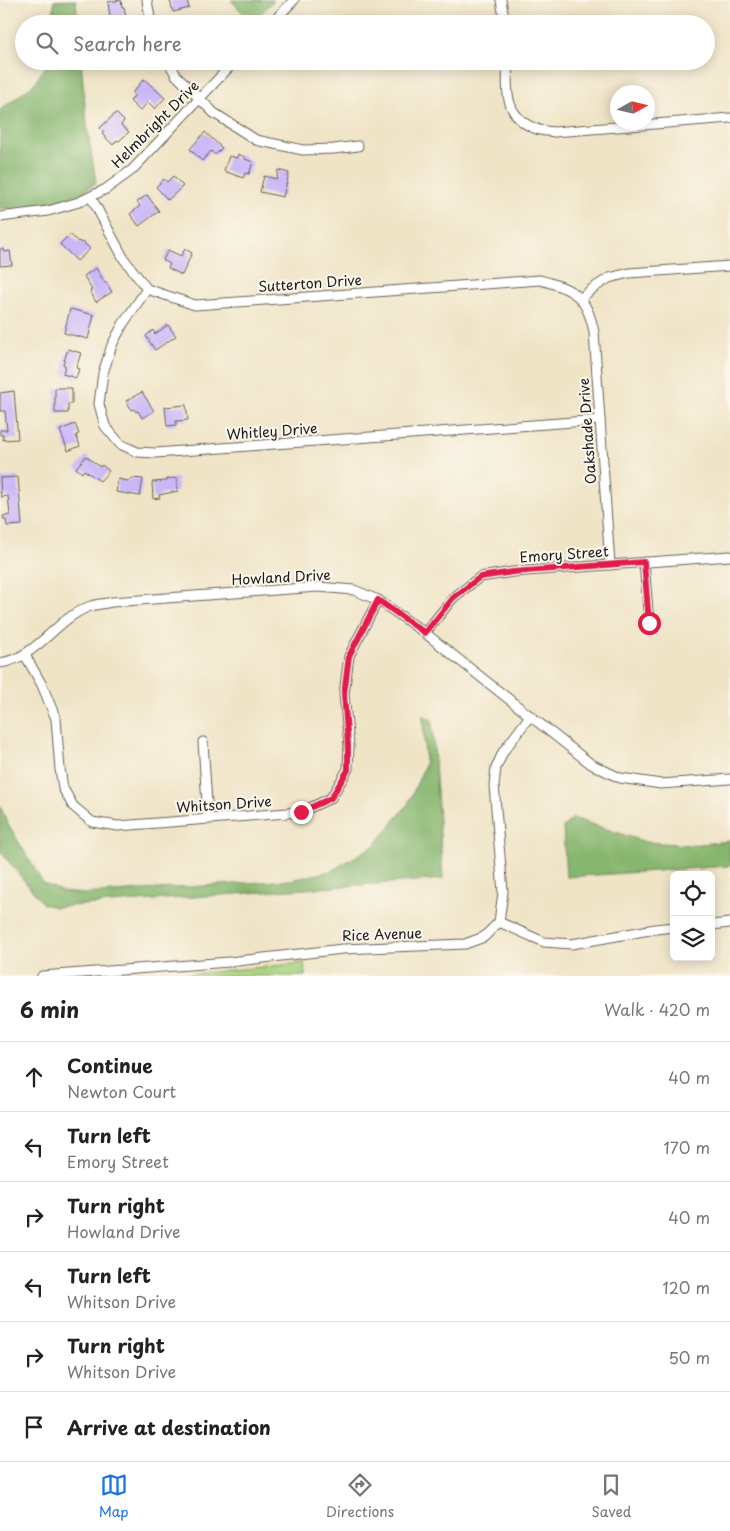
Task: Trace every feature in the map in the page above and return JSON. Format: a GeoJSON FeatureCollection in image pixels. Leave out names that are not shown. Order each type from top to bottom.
{"type":"FeatureCollection","features":[{"type":"Feature","properties":{"kind":"street"},"geometry":{"type":"LineString","coordinates":[[147,0],[150,15]]}},
{"type":"Feature","properties":{"kind":"street"},"geometry":{"type":"LineString","coordinates":[[280,15],[294,0]]}},
{"type":"Feature","properties":{"kind":"street"},"geometry":{"type":"LineString","coordinates":[[501,0],[504,15]]}},
{"type":"Feature","properties":{"kind":"street"},"geometry":{"type":"LineString","coordinates":[[173,70],[214,113],[256,140],[303,150],[358,146]]}},
{"type":"Feature","properties":{"kind":"street","name":"Helmbright Drive"},"geometry":{"type":"LineString","coordinates":[[0,217],[48,211],[79,202],[106,189],[132,170],[227,70]]}},
{"type":"Feature","properties":{"kind":"street"},"geometry":{"type":"LineString","coordinates":[[507,70],[506,86],[509,103],[518,118],[534,128],[554,132],[730,118]]}},
{"type":"Feature","properties":{"kind":"street"},"geometry":{"type":"LineString","coordinates":[[91,196],[124,259],[148,289]]}},
{"type":"Feature","properties":{"kind":"street"},"geometry":{"type":"LineString","coordinates":[[581,298],[609,278],[629,273],[730,266]]}},
{"type":"Feature","properties":{"kind":"street","name":"Sutterton Drive"},"geometry":{"type":"LineString","coordinates":[[148,289],[196,305],[540,280],[562,286],[581,298]]}},
{"type":"Feature","properties":{"kind":"street","name":"Whitley Drive"},"geometry":{"type":"LineString","coordinates":[[148,289],[122,324],[112,345],[104,373],[99,404],[105,426],[120,444],[137,452],[155,453],[600,420]]}},
{"type":"Feature","properties":{"kind":"street","name":"Oakshade Drive"},"geometry":{"type":"LineString","coordinates":[[581,298],[591,314],[594,332],[610,565]]}},
{"type":"Feature","properties":{"kind":"street","name":"Emory Street"},"geometry":{"type":"LineString","coordinates":[[425,633],[453,598],[480,577],[513,572],[730,556]]}},
{"type":"Feature","properties":{"kind":"street"},"geometry":{"type":"LineString","coordinates":[[644,562],[649,623]]}},
{"type":"Feature","properties":{"kind":"street","name":"Howland Drive"},"geometry":{"type":"LineString","coordinates":[[0,663],[25,655],[70,616],[90,606],[112,602],[318,587],[354,590],[378,600],[425,633],[591,764],[620,778],[661,784],[730,779]]}},
{"type":"Feature","properties":{"kind":"street","name":"Whitson Drive"},"geometry":{"type":"LineString","coordinates":[[25,655],[42,685],[56,719],[63,788],[73,806],[92,822],[118,826],[301,812],[331,798],[348,770],[344,694],[349,656],[378,600]]}},
{"type":"Feature","properties":{"kind":"street"},"geometry":{"type":"LineString","coordinates":[[530,716],[503,752],[496,768],[494,785],[503,892],[499,922],[544,942],[572,944],[670,927]]}},
{"type":"Feature","properties":{"kind":"street"},"geometry":{"type":"LineString","coordinates":[[203,742],[208,819]]}},
{"type":"Feature","properties":{"kind":"street","name":"Rice Avenue"},"geometry":{"type":"LineString","coordinates":[[42,976],[229,962],[343,949],[465,944],[484,937],[499,922]]}},
{"type":"Feature","properties":{"kind":"street"},"geometry":{"type":"LineString","coordinates":[[715,925],[730,923]]}},
{"type":"Feature","properties":{"kind":"green space"},"geometry":{"type":"Polygon","coordinates":[[[76,0],[77,15],[53,15],[54,1],[76,0]]]}},
{"type":"Feature","properties":{"kind":"green space"},"geometry":{"type":"Polygon","coordinates":[[[231,0],[274,0],[260,15],[245,15],[231,0]]]}},
{"type":"Feature","properties":{"kind":"green space"},"geometry":{"type":"Polygon","coordinates":[[[43,70],[82,70],[87,126],[96,183],[75,195],[50,203],[0,209],[0,110],[34,84],[43,70]]]}},
{"type":"Feature","properties":{"kind":"green space"},"geometry":{"type":"Polygon","coordinates":[[[423,715],[432,720],[443,879],[55,907],[43,904],[0,851],[0,806],[8,824],[43,883],[63,892],[84,894],[291,880],[331,871],[375,845],[408,804],[425,765],[423,715]]]}},
{"type":"Feature","properties":{"kind":"green space"},"geometry":{"type":"Polygon","coordinates":[[[573,818],[646,842],[690,845],[730,841],[730,866],[566,877],[563,827],[573,818]]]}},
{"type":"Feature","properties":{"kind":"green space"},"geometry":{"type":"Polygon","coordinates":[[[304,963],[305,976],[170,976],[304,963]]]}},
{"type":"Feature","properties":{"kind":"building"},"geometry":{"type":"Polygon","coordinates":[[[121,0],[126,15],[110,15],[108,2],[121,0]]]}},
{"type":"Feature","properties":{"kind":"building"},"geometry":{"type":"Polygon","coordinates":[[[187,0],[189,8],[173,12],[170,1],[187,0]]]}},
{"type":"Feature","properties":{"kind":"building"},"geometry":{"type":"Polygon","coordinates":[[[144,79],[165,98],[155,109],[148,102],[140,111],[130,101],[134,96],[133,92],[144,79]]]}},
{"type":"Feature","properties":{"kind":"building"},"geometry":{"type":"Polygon","coordinates":[[[116,113],[124,121],[121,125],[129,132],[113,145],[102,134],[104,132],[100,128],[116,113]]]}},
{"type":"Feature","properties":{"kind":"building"},"geometry":{"type":"Polygon","coordinates":[[[205,132],[222,148],[215,155],[211,151],[202,161],[190,149],[205,132]]]}},
{"type":"Feature","properties":{"kind":"building"},"geometry":{"type":"Polygon","coordinates":[[[238,154],[253,162],[249,174],[245,173],[243,178],[224,171],[229,156],[237,158],[238,154]]]}},
{"type":"Feature","properties":{"kind":"building"},"geometry":{"type":"Polygon","coordinates":[[[278,170],[289,173],[283,197],[260,192],[264,176],[277,179],[278,170]]]}},
{"type":"Feature","properties":{"kind":"building"},"geometry":{"type":"Polygon","coordinates":[[[173,176],[183,186],[168,200],[156,187],[164,179],[167,182],[173,176]]]}},
{"type":"Feature","properties":{"kind":"building"},"geometry":{"type":"Polygon","coordinates":[[[147,195],[159,211],[139,226],[130,214],[140,206],[137,202],[147,195]]]}},
{"type":"Feature","properties":{"kind":"building"},"geometry":{"type":"Polygon","coordinates":[[[70,234],[78,242],[83,242],[90,249],[77,261],[60,244],[70,234]]]}},
{"type":"Feature","properties":{"kind":"building"},"geometry":{"type":"Polygon","coordinates":[[[0,249],[4,249],[4,252],[10,251],[12,265],[0,266],[0,249]]]}},
{"type":"Feature","properties":{"kind":"building"},"geometry":{"type":"Polygon","coordinates":[[[185,249],[192,253],[182,275],[168,268],[170,264],[163,260],[168,250],[181,256],[185,249]]]}},
{"type":"Feature","properties":{"kind":"building"},"geometry":{"type":"Polygon","coordinates":[[[96,268],[112,292],[96,302],[84,276],[96,268]]]}},
{"type":"Feature","properties":{"kind":"building"},"geometry":{"type":"Polygon","coordinates":[[[70,309],[94,315],[88,339],[64,333],[70,309]]]}},
{"type":"Feature","properties":{"kind":"building"},"geometry":{"type":"Polygon","coordinates":[[[168,325],[176,336],[155,350],[146,336],[153,330],[155,334],[168,325]]]}},
{"type":"Feature","properties":{"kind":"building"},"geometry":{"type":"Polygon","coordinates":[[[68,349],[81,353],[76,368],[79,369],[76,378],[63,374],[65,365],[63,364],[68,349]]]}},
{"type":"Feature","properties":{"kind":"building"},"geometry":{"type":"Polygon","coordinates":[[[55,388],[72,388],[72,404],[68,404],[68,413],[55,413],[55,388]]]}},
{"type":"Feature","properties":{"kind":"building"},"geometry":{"type":"Polygon","coordinates":[[[14,391],[18,439],[3,440],[0,430],[7,430],[5,411],[0,411],[0,393],[14,391]]]}},
{"type":"Feature","properties":{"kind":"building"},"geometry":{"type":"Polygon","coordinates":[[[142,392],[154,411],[142,418],[138,411],[132,410],[126,401],[142,392]]]}},
{"type":"Feature","properties":{"kind":"building"},"geometry":{"type":"Polygon","coordinates":[[[186,405],[188,420],[176,421],[176,425],[167,426],[165,407],[186,405]]]}},
{"type":"Feature","properties":{"kind":"building"},"geometry":{"type":"Polygon","coordinates":[[[75,424],[79,434],[76,435],[80,446],[68,451],[60,430],[75,424]]]}},
{"type":"Feature","properties":{"kind":"building"},"geometry":{"type":"Polygon","coordinates":[[[86,456],[100,467],[102,465],[109,471],[100,481],[84,470],[82,473],[76,468],[86,456]]]}},
{"type":"Feature","properties":{"kind":"building"},"geometry":{"type":"Polygon","coordinates":[[[18,477],[22,525],[7,526],[3,516],[10,515],[8,496],[1,497],[0,478],[18,477]]]}},
{"type":"Feature","properties":{"kind":"building"},"geometry":{"type":"Polygon","coordinates":[[[133,478],[143,479],[140,496],[116,492],[118,479],[128,481],[133,478]]]}},
{"type":"Feature","properties":{"kind":"building"},"geometry":{"type":"Polygon","coordinates":[[[177,478],[178,491],[159,495],[160,498],[153,499],[152,482],[177,478]]]}},
{"type":"Feature","properties":{"kind":"route"},"geometry":{"type":"LineString","coordinates":[[301,812],[331,798],[348,770],[344,694],[349,656],[378,600],[425,633],[453,598],[480,577],[513,572],[644,562],[649,623]]}}]}
